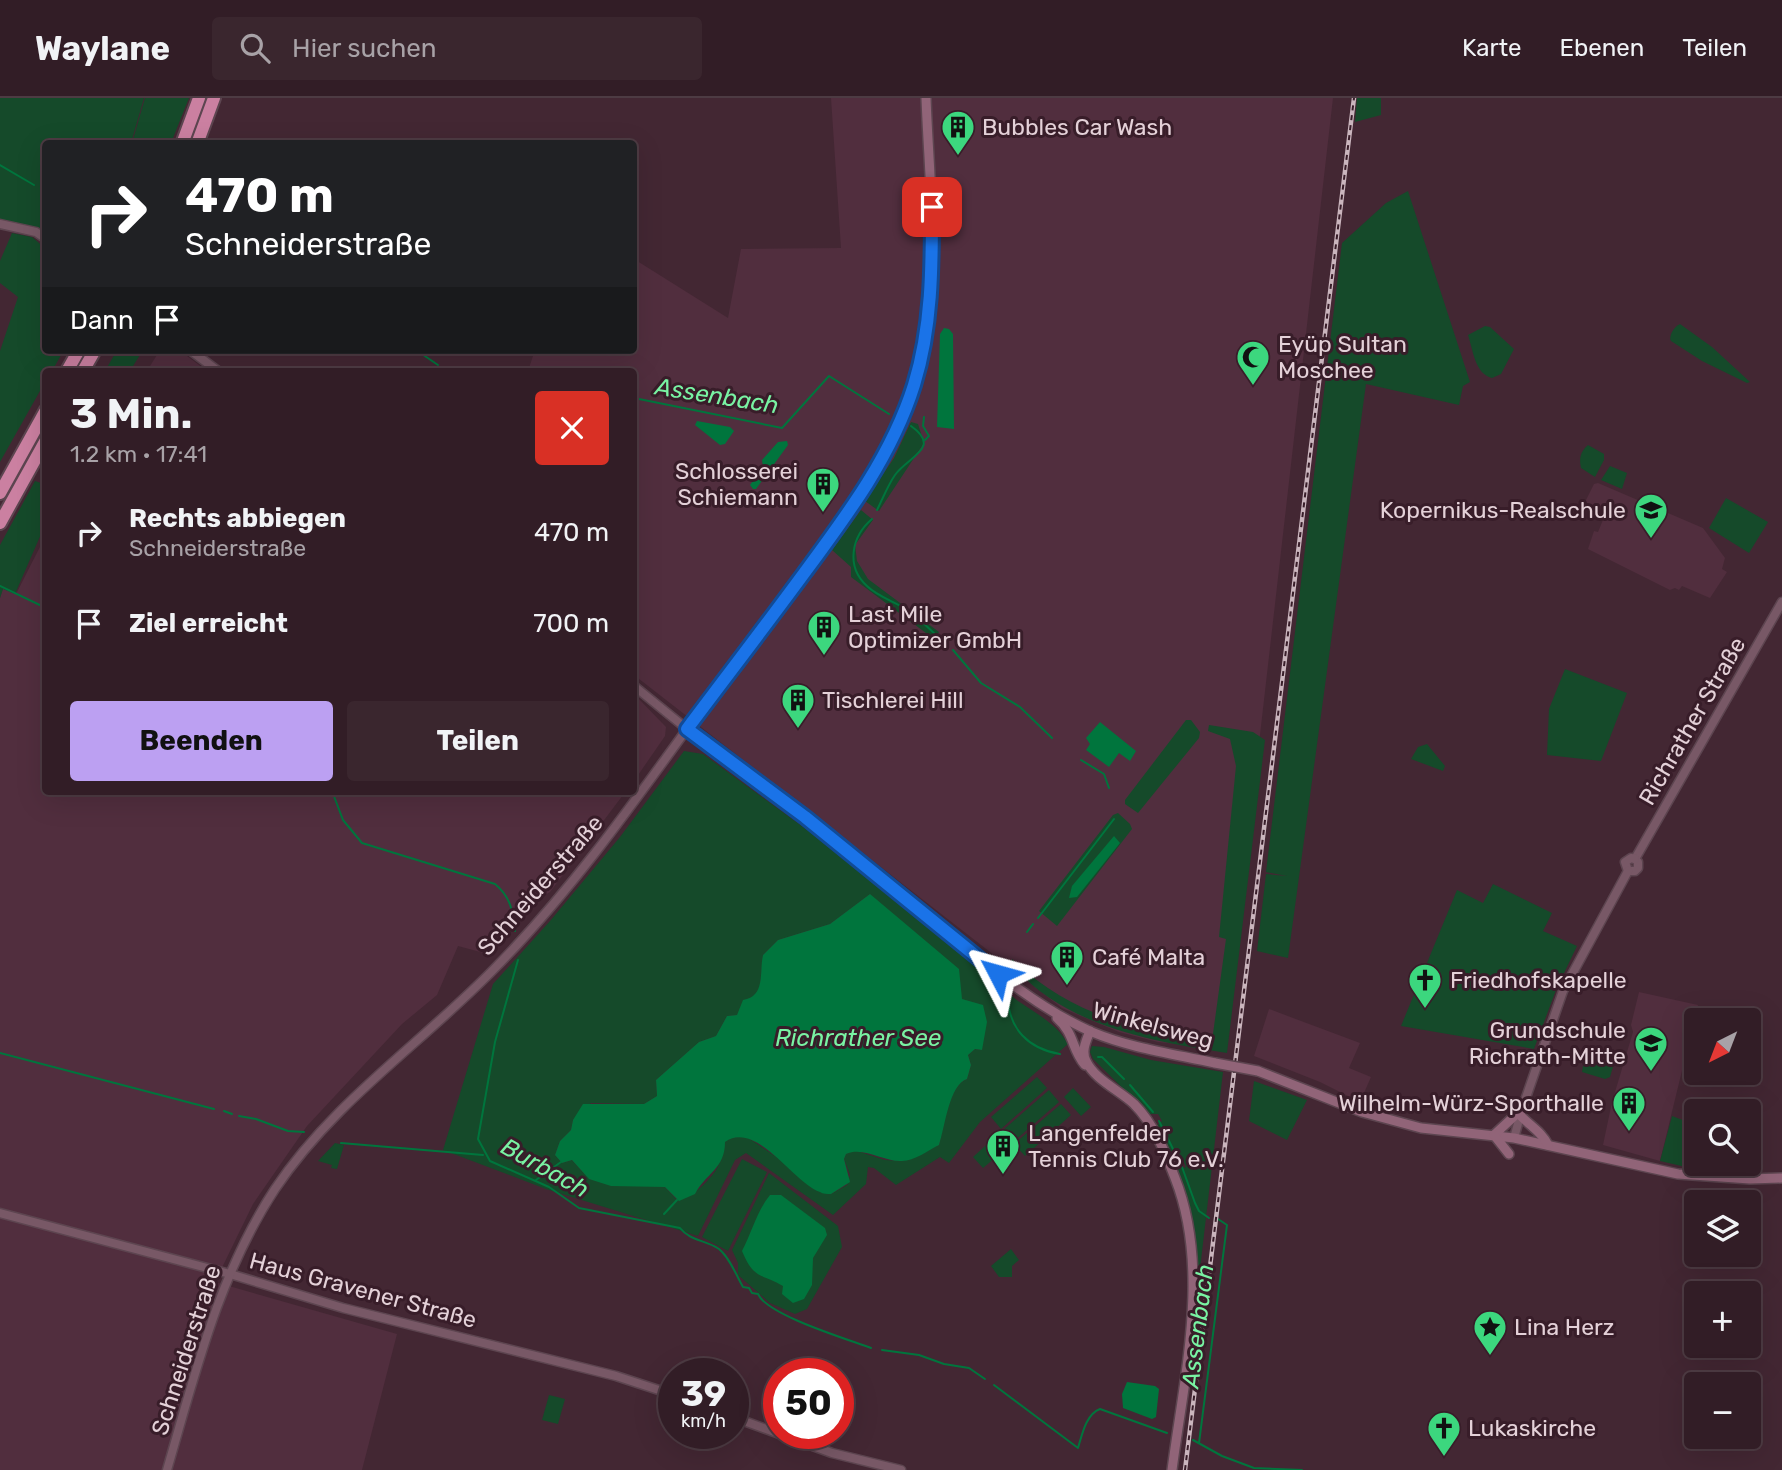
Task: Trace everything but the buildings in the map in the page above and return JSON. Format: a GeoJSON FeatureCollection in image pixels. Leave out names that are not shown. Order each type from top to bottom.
{"type":"FeatureCollection","features":[{"type":"Feature","properties":{"kind":"highway"},"geometry":{"type":"LineString","coordinates":[[183,140],[199,98]]}},
{"type":"Feature","properties":{"kind":"highway"},"geometry":{"type":"LineString","coordinates":[[198,140],[214,98]]}},
{"type":"Feature","properties":{"kind":"highway"},"geometry":{"type":"LineString","coordinates":[[0,493],[42,417]]}},
{"type":"Feature","properties":{"kind":"highway"},"geometry":{"type":"LineString","coordinates":[[0,523],[42,447]]}},
{"type":"Feature","properties":{"kind":"main road","name":"Schneiderstraße"},"geometry":{"type":"LineString","coordinates":[[687,729],[851,509],[890,445],[907,405],[922,354],[933,250],[926,98]]}},
{"type":"Feature","properties":{"kind":"main road","name":"Winkelsweg"},"geometry":{"type":"LineString","coordinates":[[687,729],[805,817],[998,974],[1042,1005],[1086,1029],[1153,1050],[1258,1071],[1362,1112],[1410,1125],[1514,1138],[1678,1174],[1750,1179],[1782,1178]]}},
{"type":"Feature","properties":{"kind":"main road"},"geometry":{"type":"LineString","coordinates":[[1042,1005],[1069,1029],[1076,1052],[1093,1071],[1132,1103],[1148,1121],[1180,1190],[1190,1233],[1192,1290],[1189,1341],[1172,1470]]}},
{"type":"Feature","properties":{"kind":"main road"},"geometry":{"type":"LineString","coordinates":[[1073,1041],[1086,1029]]}},
{"type":"Feature","properties":{"kind":"main road"},"geometry":{"type":"LineString","coordinates":[[1086,1029],[1083,1052],[1093,1071]]}},
{"type":"Feature","properties":{"kind":"main road"},"geometry":{"type":"LineString","coordinates":[[1509,1154],[1494,1135],[1521,1112],[1531,1128],[1543,1134],[1548,1145]]}},
{"type":"Feature","properties":{"kind":"street"},"geometry":{"type":"LineString","coordinates":[[0,223],[36,232],[42,236]]}},
{"type":"Feature","properties":{"kind":"street"},"geometry":{"type":"LineString","coordinates":[[195,354],[214,368]]}},
{"type":"Feature","properties":{"kind":"street","name":"Richrather Straße"},"geometry":{"type":"LineString","coordinates":[[1521,1112],[1563,991],[1628,871],[1625,862],[1631,858],[1635,859],[1782,602]]}},
{"type":"Feature","properties":{"kind":"street","name":"Winkelsweg"},"geometry":{"type":"LineString","coordinates":[[637,688],[687,729]]}},
{"type":"Feature","properties":{"kind":"street","name":"Schneiderstraße"},"geometry":{"type":"LineString","coordinates":[[167,1470],[200,1358],[230,1274],[259,1216],[289,1169],[350,1100],[472,991],[543,916],[633,805],[687,729]]}},
{"type":"Feature","properties":{"kind":"street"},"geometry":{"type":"LineString","coordinates":[[1514,1138],[1521,1112]]}},
{"type":"Feature","properties":{"kind":"street","name":"Haus Gravener Straße"},"geometry":{"type":"LineString","coordinates":[[0,1213],[230,1274],[343,1308],[616,1376],[658,1390]]}},
{"type":"Feature","properties":{"kind":"street"},"geometry":{"type":"LineString","coordinates":[[749,1423],[832,1453],[901,1470]]}},
{"type":"Feature","properties":{"kind":"shaded area"},"geometry":{"type":"Polygon","coordinates":[[[0,98],[144,98],[132,140],[42,140],[42,233],[37,229],[0,221],[0,98]]]}},
{"type":"Feature","properties":{"kind":"shaded area"},"geometry":{"type":"Polygon","coordinates":[[[145,98],[189,98],[172,140],[133,140],[145,98]]]}},
{"type":"Feature","properties":{"kind":"shaded area"},"geometry":{"type":"Polygon","coordinates":[[[831,98],[1333,98],[1224,1049],[1158,1042],[1119,1032],[1062,1008],[637,677],[637,368],[529,368],[534,354],[637,354],[637,261],[728,318],[741,249],[841,248],[831,98]]]}},
{"type":"Feature","properties":{"kind":"shaded area"},"geometry":{"type":"Polygon","coordinates":[[[1357,98],[1381,98],[1381,115],[1355,122],[1357,98]]]}},
{"type":"Feature","properties":{"kind":"shaded area"},"geometry":{"type":"Polygon","coordinates":[[[1408,191],[1470,382],[1463,386],[1459,405],[1366,384],[1288,958],[1257,951],[1266,874],[1287,876],[1266,872],[1342,243],[1386,203],[1408,191]]]}},
{"type":"Feature","properties":{"kind":"shaded area"},"geometry":{"type":"Polygon","coordinates":[[[12,233],[32,237],[42,245],[42,354],[62,354],[54,368],[42,368],[42,387],[0,462],[0,351],[18,297],[0,283],[0,261],[12,233]]]}},
{"type":"Feature","properties":{"kind":"shaded area"},"geometry":{"type":"Polygon","coordinates":[[[1680,324],[1712,347],[1750,382],[1747,383],[1702,361],[1671,341],[1672,332],[1680,324]]]}},
{"type":"Feature","properties":{"kind":"shaded area"},"geometry":{"type":"Polygon","coordinates":[[[1485,326],[1490,327],[1514,349],[1501,374],[1492,378],[1486,376],[1478,367],[1468,335],[1485,326]]]}},
{"type":"Feature","properties":{"kind":"shaded area"},"geometry":{"type":"Polygon","coordinates":[[[115,354],[141,354],[132,368],[107,368],[115,354]]]}},
{"type":"Feature","properties":{"kind":"shaded area"},"geometry":{"type":"Polygon","coordinates":[[[158,354],[184,354],[203,368],[149,368],[158,354]]]}},
{"type":"Feature","properties":{"kind":"shaded area"},"geometry":{"type":"Polygon","coordinates":[[[911,422],[918,424],[924,443],[879,511],[865,501],[894,458],[911,422]]]}},
{"type":"Feature","properties":{"kind":"shaded area"},"geometry":{"type":"Polygon","coordinates":[[[1588,445],[1604,454],[1604,460],[1595,477],[1581,468],[1581,455],[1588,445]]]}},
{"type":"Feature","properties":{"kind":"shaded area"},"geometry":{"type":"Polygon","coordinates":[[[1610,466],[1627,473],[1622,489],[1601,480],[1610,466]]]}},
{"type":"Feature","properties":{"kind":"shaded area"},"geometry":{"type":"Polygon","coordinates":[[[35,481],[41,483],[42,532],[15,594],[3,589],[0,598],[0,545],[35,481]]]}},
{"type":"Feature","properties":{"kind":"shaded area","name":"Kopernikus-Realschule"},"geometry":{"type":"Polygon","coordinates":[[[1598,483],[1703,528],[1725,558],[1722,569],[1727,572],[1710,598],[1682,586],[1679,590],[1670,590],[1588,549],[1594,531],[1598,532],[1605,515],[1602,510],[1585,502],[1594,484],[1598,483]]]}},
{"type":"Feature","properties":{"kind":"shaded area"},"geometry":{"type":"Polygon","coordinates":[[[1726,498],[1768,522],[1749,553],[1709,528],[1726,498]]]}},
{"type":"Feature","properties":{"kind":"shaded area"},"geometry":{"type":"Polygon","coordinates":[[[861,510],[873,520],[855,545],[857,561],[868,579],[939,632],[934,639],[851,577],[851,567],[832,550],[861,510]]]}},
{"type":"Feature","properties":{"kind":"shaded area"},"geometry":{"type":"Polygon","coordinates":[[[42,543],[42,795],[623,795],[550,892],[498,922],[484,953],[458,946],[437,995],[402,1024],[307,1126],[253,1204],[215,1282],[397,1334],[362,1470],[0,1470],[0,598],[3,588],[16,594],[42,543]]]}},
{"type":"Feature","properties":{"kind":"shaded area"},"geometry":{"type":"Polygon","coordinates":[[[1565,669],[1627,693],[1601,761],[1547,755],[1549,709],[1565,669]]]}},
{"type":"Feature","properties":{"kind":"shaded area"},"geometry":{"type":"Polygon","coordinates":[[[637,697],[666,727],[665,736],[637,777],[637,697]]]}},
{"type":"Feature","properties":{"kind":"shaded area"},"geometry":{"type":"Polygon","coordinates":[[[1186,720],[1191,720],[1200,732],[1199,738],[1138,813],[1125,804],[1125,800],[1186,720]]]}},
{"type":"Feature","properties":{"kind":"shaded area"},"geometry":{"type":"Polygon","coordinates":[[[1209,725],[1253,732],[1265,740],[1227,1053],[1139,1036],[1083,1016],[1057,1003],[1033,986],[1012,965],[1012,959],[1056,993],[1105,1017],[1130,1026],[1212,1041],[1226,939],[1219,937],[1236,766],[1230,739],[1208,731],[1209,725]]]}},
{"type":"Feature","properties":{"kind":"shaded area"},"geometry":{"type":"Polygon","coordinates":[[[1427,744],[1445,766],[1443,771],[1411,759],[1418,747],[1427,744]]]}},
{"type":"Feature","properties":{"kind":"shaded area"},"geometry":{"type":"Polygon","coordinates":[[[684,751],[703,754],[810,832],[1018,1001],[1052,1025],[1068,1044],[980,1122],[949,1163],[940,1157],[896,1185],[874,1168],[868,1167],[866,1184],[833,1215],[746,1153],[735,1160],[698,1236],[546,1189],[443,1150],[493,984],[620,837],[684,751]],[[870,894],[830,924],[778,940],[763,955],[760,989],[737,1015],[727,1016],[716,1036],[699,1042],[656,1080],[657,1096],[644,1104],[591,1103],[573,1120],[571,1130],[560,1141],[555,1155],[562,1163],[572,1160],[589,1179],[665,1187],[677,1200],[693,1193],[713,1175],[727,1140],[747,1137],[831,1194],[847,1185],[850,1175],[844,1159],[846,1154],[854,1150],[885,1160],[902,1161],[939,1145],[951,1098],[967,1079],[971,1065],[968,1055],[975,1049],[982,1050],[962,999],[870,894]]]}},
{"type":"Feature","properties":{"kind":"shaded area"},"geometry":{"type":"Polygon","coordinates":[[[1118,813],[1132,829],[1057,926],[1039,911],[1113,815],[1118,813]]]}},
{"type":"Feature","properties":{"kind":"shaded area"},"geometry":{"type":"Polygon","coordinates":[[[1493,884],[1552,913],[1543,931],[1577,946],[1556,990],[1534,1049],[1401,1026],[1457,890],[1483,903],[1493,884]]]}},
{"type":"Feature","properties":{"kind":"shaded area","name":"Grundschule Richrath-Mitte"},"geometry":{"type":"Polygon","coordinates":[[[1639,992],[1698,1005],[1697,1008],[1684,1008],[1684,1062],[1660,1161],[1603,1145],[1612,1102],[1633,1032],[1631,1025],[1639,992]]]}},
{"type":"Feature","properties":{"kind":"shaded area"},"geometry":{"type":"Polygon","coordinates":[[[1269,1009],[1360,1043],[1349,1068],[1371,1077],[1360,1102],[1320,1082],[1254,1056],[1269,1009]]]}},
{"type":"Feature","properties":{"kind":"shaded area"},"geometry":{"type":"Polygon","coordinates":[[[1092,1046],[1151,1060],[1223,1072],[1200,1269],[1197,1268],[1193,1220],[1178,1169],[1186,1167],[1182,1158],[1174,1159],[1157,1125],[1162,1121],[1158,1114],[1149,1114],[1093,1059],[1090,1052],[1092,1046]]]}},
{"type":"Feature","properties":{"kind":"shaded area"},"geometry":{"type":"Polygon","coordinates":[[[1585,1054],[1614,1063],[1610,1077],[1605,1079],[1582,1072],[1585,1054]]]}},
{"type":"Feature","properties":{"kind":"shaded area"},"geometry":{"type":"Polygon","coordinates":[[[1037,1077],[1047,1088],[1001,1129],[991,1117],[1037,1077]]]}},
{"type":"Feature","properties":{"kind":"shaded area"},"geometry":{"type":"Polygon","coordinates":[[[1254,1081],[1307,1100],[1287,1140],[1249,1121],[1254,1081]]]}},
{"type":"Feature","properties":{"kind":"shaded area"},"geometry":{"type":"Polygon","coordinates":[[[1073,1088],[1091,1107],[1081,1116],[1064,1097],[1073,1088]]]}},
{"type":"Feature","properties":{"kind":"shaded area"},"geometry":{"type":"Polygon","coordinates":[[[1049,1090],[1059,1102],[1013,1142],[1002,1131],[1049,1090]]]}},
{"type":"Feature","properties":{"kind":"shaded area"},"geometry":{"type":"Polygon","coordinates":[[[1061,1104],[1071,1115],[1025,1156],[1014,1144],[1061,1104]]]}},
{"type":"Feature","properties":{"kind":"shaded area"},"geometry":{"type":"Polygon","coordinates":[[[1672,1116],[1684,1120],[1684,1167],[1660,1161],[1672,1116]]]}},
{"type":"Feature","properties":{"kind":"shaded area"},"geometry":{"type":"Polygon","coordinates":[[[996,1136],[1007,1148],[983,1168],[973,1157],[996,1136]]]}},
{"type":"Feature","properties":{"kind":"shaded area"},"geometry":{"type":"Polygon","coordinates":[[[335,1143],[344,1145],[337,1169],[318,1161],[335,1143]]]}},
{"type":"Feature","properties":{"kind":"shaded area"},"geometry":{"type":"Polygon","coordinates":[[[742,1159],[767,1172],[728,1251],[702,1237],[742,1159]]]}},
{"type":"Feature","properties":{"kind":"shaded area"},"geometry":{"type":"Polygon","coordinates":[[[769,1173],[838,1226],[842,1247],[807,1309],[795,1314],[770,1303],[738,1275],[738,1263],[732,1250],[769,1173]]]}},
{"type":"Feature","properties":{"kind":"shaded area"},"geometry":{"type":"Polygon","coordinates":[[[1011,1249],[1019,1260],[1012,1266],[1012,1277],[999,1277],[991,1266],[1011,1249]]]}},
{"type":"Feature","properties":{"kind":"shaded area"},"geometry":{"type":"Polygon","coordinates":[[[549,1395],[565,1399],[558,1424],[542,1420],[549,1395]]]}},
{"type":"Feature","properties":{"kind":"water"},"geometry":{"type":"Polygon","coordinates":[[[944,328],[953,334],[954,429],[937,427],[940,334],[944,328]]]}},
{"type":"Feature","properties":{"kind":"water"},"geometry":{"type":"Polygon","coordinates":[[[697,421],[730,427],[734,431],[725,444],[720,445],[695,425],[697,421]]]}},
{"type":"Feature","properties":{"kind":"water"},"geometry":{"type":"Polygon","coordinates":[[[787,441],[788,445],[756,489],[753,489],[750,485],[763,467],[762,460],[778,442],[787,441]]]}},
{"type":"Feature","properties":{"kind":"water"},"geometry":{"type":"Polygon","coordinates":[[[1100,722],[1136,751],[1130,761],[1119,753],[1109,767],[1086,750],[1090,744],[1086,738],[1100,722]]]}},
{"type":"Feature","properties":{"kind":"water"},"geometry":{"type":"Polygon","coordinates":[[[1114,836],[1120,843],[1077,897],[1069,898],[1072,886],[1114,836]]]}},
{"type":"Feature","properties":{"kind":"water","name":"Richrather See"},"geometry":{"type":"Polygon","coordinates":[[[870,894],[959,969],[962,999],[983,1005],[987,1022],[982,1050],[975,1049],[968,1055],[971,1065],[967,1079],[956,1089],[952,1098],[939,1145],[907,1161],[895,1161],[860,1152],[846,1154],[844,1159],[850,1182],[828,1194],[809,1186],[762,1146],[750,1139],[737,1137],[725,1142],[722,1159],[695,1194],[679,1201],[665,1187],[611,1186],[589,1179],[572,1160],[562,1163],[555,1155],[560,1141],[571,1130],[573,1120],[583,1104],[644,1104],[657,1096],[656,1080],[699,1042],[716,1036],[727,1016],[737,1015],[743,1000],[755,994],[760,983],[763,955],[778,940],[830,924],[870,894]]]}},
{"type":"Feature","properties":{"kind":"water"},"geometry":{"type":"Polygon","coordinates":[[[770,1195],[781,1195],[825,1228],[827,1235],[813,1258],[812,1285],[804,1299],[793,1303],[782,1294],[783,1286],[750,1267],[742,1251],[770,1195]]]}},
{"type":"Feature","properties":{"kind":"water"},"geometry":{"type":"Polygon","coordinates":[[[1127,1382],[1159,1389],[1156,1417],[1152,1419],[1123,1408],[1122,1394],[1127,1382]]]}},
{"type":"Feature","properties":{"kind":"waterway","name":"Assenbach"},"geometry":{"type":"LineString","coordinates":[[0,165],[34,185]]}},
{"type":"Feature","properties":{"kind":"waterway","name":"Assenbach"},"geometry":{"type":"LineString","coordinates":[[422,354],[438,365]]}},
{"type":"Feature","properties":{"kind":"waterway","name":"Assenbach"},"geometry":{"type":"LineString","coordinates":[[637,399],[782,428],[829,376],[889,414]]}},
{"type":"Feature","properties":{"kind":"waterway"},"geometry":{"type":"LineString","coordinates":[[924,417],[923,426],[929,436],[925,440]]}},
{"type":"Feature","properties":{"kind":"waterway","name":"Assenbach"},"geometry":{"type":"LineString","coordinates":[[877,510],[895,475],[923,446],[924,440],[911,426]]}},
{"type":"Feature","properties":{"kind":"waterway","name":"Assenbach"},"geometry":{"type":"LineString","coordinates":[[872,519],[860,534],[854,551],[860,578],[876,593],[912,613],[934,633]]}},
{"type":"Feature","properties":{"kind":"waterway","name":"Burbach"},"geometry":{"type":"LineString","coordinates":[[0,586],[42,606]]}},
{"type":"Feature","properties":{"kind":"waterway","name":"Assenbach"},"geometry":{"type":"LineString","coordinates":[[953,650],[981,683],[1020,707],[1052,738]]}},
{"type":"Feature","properties":{"kind":"waterway","name":"Assenbach"},"geometry":{"type":"LineString","coordinates":[[1081,760],[1104,774],[1109,788]]}},
{"type":"Feature","properties":{"kind":"waterway","name":"Burbach"},"geometry":{"type":"LineString","coordinates":[[334,795],[343,820],[362,843],[495,884],[505,894],[510,905],[515,931]]}},
{"type":"Feature","properties":{"kind":"waterway","name":"Assenbach"},"geometry":{"type":"LineString","coordinates":[[1038,918],[1114,819]]}},
{"type":"Feature","properties":{"kind":"waterway","name":"Assenbach"},"geometry":{"type":"LineString","coordinates":[[1027,932],[1033,924]]}},
{"type":"Feature","properties":{"kind":"waterway","name":"Burbach"},"geometry":{"type":"LineString","coordinates":[[518,960],[495,1042],[478,1139],[490,1161],[549,1187],[579,1208],[680,1228],[688,1235],[719,1249],[730,1262],[743,1287],[758,1294],[776,1310],[809,1326],[871,1348]]}},
{"type":"Feature","properties":{"kind":"waterway","name":"Assenbach"},"geometry":{"type":"LineString","coordinates":[[1008,996],[1012,1018],[1022,1035],[1039,1047],[1060,1054]]}},
{"type":"Feature","properties":{"kind":"waterway"},"geometry":{"type":"LineString","coordinates":[[0,1053],[214,1109]]}},
{"type":"Feature","properties":{"kind":"waterway","name":"Assenbach"},"geometry":{"type":"LineString","coordinates":[[1098,1057],[1102,1057],[1124,1079]]}},
{"type":"Feature","properties":{"kind":"waterway","name":"Assenbach"},"geometry":{"type":"LineString","coordinates":[[1130,1085],[1153,1112]]}},
{"type":"Feature","properties":{"kind":"waterway"},"geometry":{"type":"LineString","coordinates":[[224,1111],[232,1114]]}},
{"type":"Feature","properties":{"kind":"waterway"},"geometry":{"type":"LineString","coordinates":[[239,1116],[256,1119],[288,1131],[304,1132]]}},
{"type":"Feature","properties":{"kind":"waterway","name":"Assenbach"},"geometry":{"type":"LineString","coordinates":[[1159,1121],[1182,1167],[1199,1211],[1209,1218]]}},
{"type":"Feature","properties":{"kind":"waterway"},"geometry":{"type":"LineString","coordinates":[[341,1143],[483,1155]]}},
{"type":"Feature","properties":{"kind":"waterway"},"geometry":{"type":"LineString","coordinates":[[536,1180],[561,1162]]}},
{"type":"Feature","properties":{"kind":"waterway"},"geometry":{"type":"LineString","coordinates":[[664,1214],[677,1200]]}},
{"type":"Feature","properties":{"kind":"waterway","name":"Assenbach"},"geometry":{"type":"LineString","coordinates":[[1199,1443],[1227,1225],[1218,1219]]}},
{"type":"Feature","properties":{"kind":"waterway","name":"Burbach"},"geometry":{"type":"LineString","coordinates":[[882,1350],[919,1355],[944,1364],[969,1368],[985,1379]]}},
{"type":"Feature","properties":{"kind":"waterway","name":"Burbach"},"geometry":{"type":"LineString","coordinates":[[994,1385],[1078,1448],[1088,1420],[1100,1409],[1167,1433]]}},
{"type":"Feature","properties":{"kind":"waterway","name":"Burbach"},"geometry":{"type":"LineString","coordinates":[[1193,1440],[1222,1456],[1254,1468],[1302,1470]]}},
{"type":"Feature","properties":{"kind":"railway"},"geometry":{"type":"LineString","coordinates":[[1185,1470],[1354,98]]}},
{"type":"Feature","properties":{"kind":"place","name":"Bubbles Car Wash"},"geometry":{"type":"Point","coordinates":[958,157]}},
{"type":"Feature","properties":{"kind":"place","name":"Eyüp Sultan Moschee"},"geometry":{"type":"Point","coordinates":[1253,387]}},
{"type":"Feature","properties":{"kind":"place","name":"Schlosserei Schiemann"},"geometry":{"type":"Point","coordinates":[823,514]}},
{"type":"Feature","properties":{"kind":"place","name":"Kopernikus-Realschule"},"geometry":{"type":"Point","coordinates":[1651,540]}},
{"type":"Feature","properties":{"kind":"place","name":"Last Mile Optimizer GmbH"},"geometry":{"type":"Point","coordinates":[824,657]}},
{"type":"Feature","properties":{"kind":"place","name":"Tischlerei Hill"},"geometry":{"type":"Point","coordinates":[798,730]}},
{"type":"Feature","properties":{"kind":"place","name":"Café Malta"},"geometry":{"type":"Point","coordinates":[1067,987]}},
{"type":"Feature","properties":{"kind":"place","name":"Friedhofskapelle"},"geometry":{"type":"Point","coordinates":[1425,1010]}},
{"type":"Feature","properties":{"kind":"place","name":"Grundschule Richrath-Mitte"},"geometry":{"type":"Point","coordinates":[1651,1073]}},
{"type":"Feature","properties":{"kind":"place","name":"Wilhelm-Würz-Sporthalle"},"geometry":{"type":"Point","coordinates":[1629,1133]}},
{"type":"Feature","properties":{"kind":"place","name":"Langenfelder Tennis Club 76 e.V."},"geometry":{"type":"Point","coordinates":[1003,1176]}},
{"type":"Feature","properties":{"kind":"place","name":"Lina Herz"},"geometry":{"type":"Point","coordinates":[1490,1357]}},
{"type":"Feature","properties":{"kind":"place","name":"Lukaskirche"},"geometry":{"type":"Point","coordinates":[1444,1458]}},
{"type":"Feature","properties":{"kind":"route"},"geometry":{"type":"LineString","coordinates":[[932,207],[930,298],[922,354],[914,385],[890,445],[839,526],[687,729],[805,817],[998,974]]}}]}
